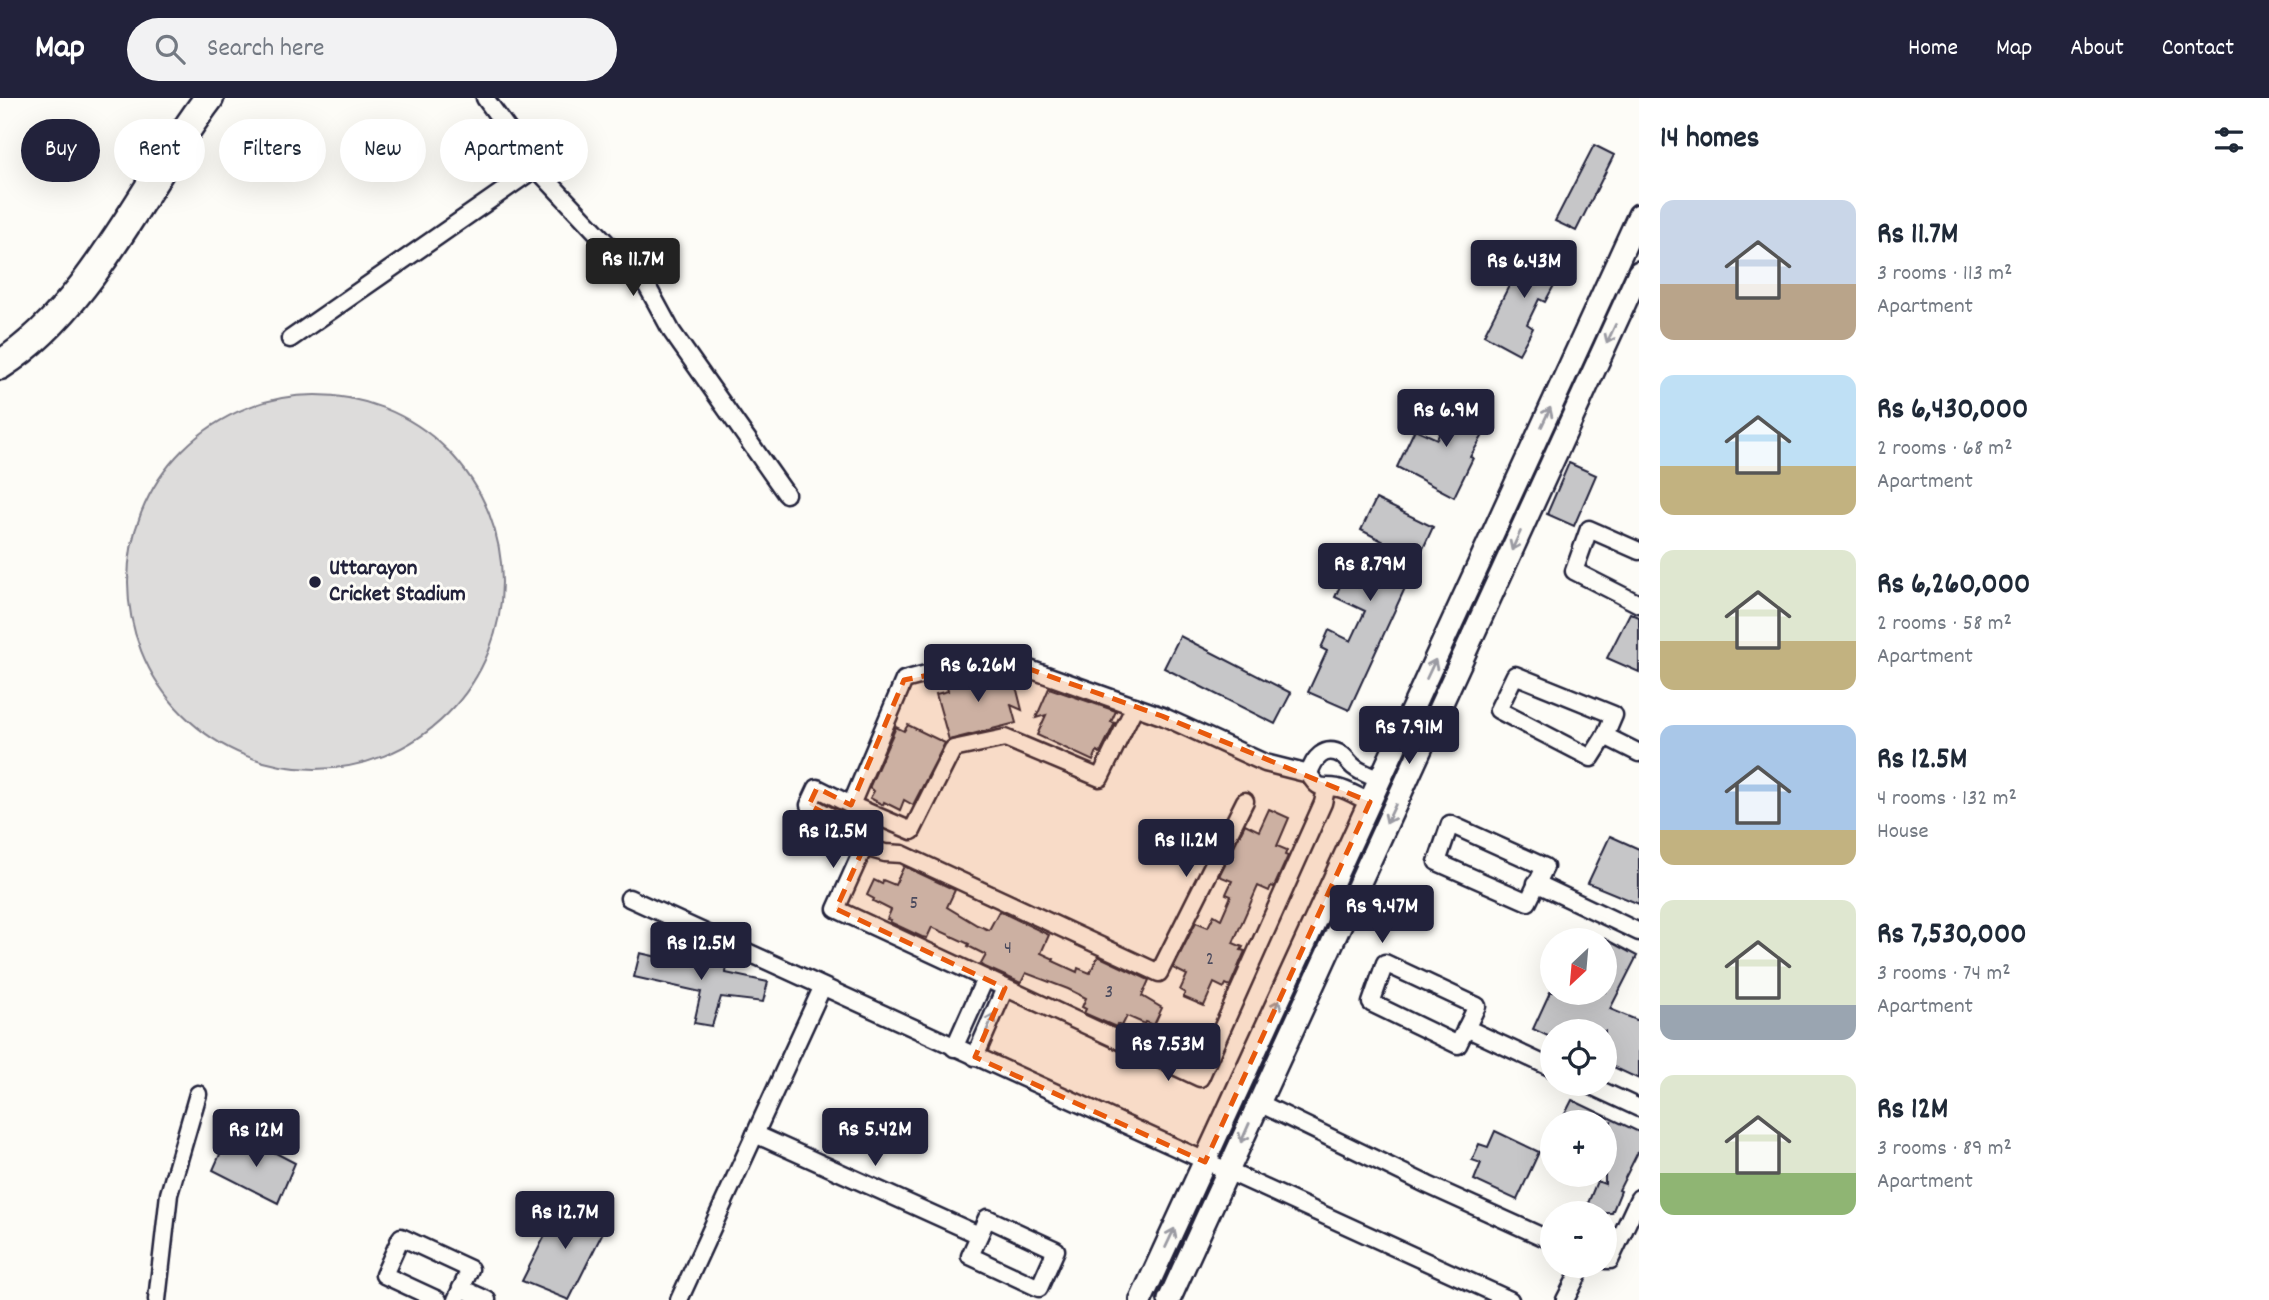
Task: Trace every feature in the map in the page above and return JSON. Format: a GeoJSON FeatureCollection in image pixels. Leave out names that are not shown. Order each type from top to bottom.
{"type":"FeatureCollection","features":[{"type":"Feature","properties":{"kind":"highway"},"geometry":{"type":"LineString","coordinates":[[0,365],[16,355],[61,311],[94,270],[209,98]]}},
{"type":"Feature","properties":{"kind":"street"},"geometry":{"type":"LineString","coordinates":[[485,98],[500,119]]}},
{"type":"Feature","properties":{"kind":"street"},"geometry":{"type":"LineString","coordinates":[[290,339],[516,182]]}},
{"type":"Feature","properties":{"kind":"street"},"geometry":{"type":"LineString","coordinates":[[549,182],[647,286],[672,332],[786,494]]}},
{"type":"Feature","properties":{"kind":"street"},"geometry":{"type":"LineString","coordinates":[[1141,1300],[1639,215]]}},
{"type":"Feature","properties":{"kind":"street"},"geometry":{"type":"LineString","coordinates":[[1169,1300],[1639,272]]}},
{"type":"Feature","properties":{"kind":"street"},"geometry":{"type":"LineString","coordinates":[[1639,551],[1589,529],[1574,571],[1639,604]]}},
{"type":"Feature","properties":{"kind":"street"},"geometry":{"type":"LineString","coordinates":[[851,805],[904,680],[960,665],[1004,660],[1135,706],[1265,763],[1309,774],[1315,784],[1326,789],[1337,788],[1370,802]]}},
{"type":"Feature","properties":{"kind":"street"},"geometry":{"type":"LineString","coordinates":[[1515,675],[1614,715],[1605,736],[1591,758],[1499,710],[1515,675]]}},
{"type":"Feature","properties":{"kind":"street"},"geometry":{"type":"LineString","coordinates":[[1135,706],[1100,778],[1004,738],[953,749],[912,831],[817,788],[809,805],[863,834],[864,847],[836,909],[1200,1078],[1323,803],[1326,789]]}},
{"type":"Feature","properties":{"kind":"street"},"geometry":{"type":"LineString","coordinates":[[1605,736],[1639,753]]}},
{"type":"Feature","properties":{"kind":"street"},"geometry":{"type":"LineString","coordinates":[[1309,774],[1313,760],[1331,751],[1341,755],[1355,769],[1380,780]]}},
{"type":"Feature","properties":{"kind":"street"},"geometry":{"type":"LineString","coordinates":[[864,847],[902,854],[1159,973],[1245,802]]}},
{"type":"Feature","properties":{"kind":"street"},"geometry":{"type":"LineString","coordinates":[[1450,824],[1545,867],[1536,883],[1528,902],[1437,862],[1450,824]]}},
{"type":"Feature","properties":{"kind":"street"},"geometry":{"type":"LineString","coordinates":[[1536,883],[1639,932]]}},
{"type":"Feature","properties":{"kind":"street"},"geometry":{"type":"LineString","coordinates":[[629,898],[1510,1300]]}},
{"type":"Feature","properties":{"kind":"street"},"geometry":{"type":"LineString","coordinates":[[1385,963],[1477,1006],[1466,1028],[1458,1045],[1371,1003],[1385,963]]}},
{"type":"Feature","properties":{"kind":"street"},"geometry":{"type":"LineString","coordinates":[[954,1048],[985,979]]}},
{"type":"Feature","properties":{"kind":"street"},"geometry":{"type":"LineString","coordinates":[[679,1300],[822,988]]}},
{"type":"Feature","properties":{"kind":"street"},"geometry":{"type":"LineString","coordinates":[[975,1057],[1005,988]]}},
{"type":"Feature","properties":{"kind":"street"},"geometry":{"type":"LineString","coordinates":[[1466,1028],[1540,1062]]}},
{"type":"Feature","properties":{"kind":"street"},"geometry":{"type":"LineString","coordinates":[[157,1300],[169,1194],[198,1094]]}},
{"type":"Feature","properties":{"kind":"street"},"geometry":{"type":"LineString","coordinates":[[1613,1096],[1639,1108]]}},
{"type":"Feature","properties":{"kind":"street"},"geometry":{"type":"LineString","coordinates":[[1259,1102],[1428,1185],[1540,1236]]}},
{"type":"Feature","properties":{"kind":"street"},"geometry":{"type":"LineString","coordinates":[[755,1134],[979,1235]]}},
{"type":"Feature","properties":{"kind":"street"},"geometry":{"type":"LineString","coordinates":[[1617,1245],[1639,1198]]}},
{"type":"Feature","properties":{"kind":"street"},"geometry":{"type":"LineString","coordinates":[[986,1219],[1056,1250],[1039,1288],[970,1256],[979,1235],[986,1219]]}},
{"type":"Feature","properties":{"kind":"street"},"geometry":{"type":"LineString","coordinates":[[438,1300],[384,1275],[401,1237],[470,1269],[459,1294],[487,1300]]}},
{"type":"Feature","properties":{"kind":"street"},"geometry":{"type":"LineString","coordinates":[[1565,1300],[1576,1278]]}},
{"type":"Feature","properties":{"kind":"highlighted area"},"geometry":{"type":"Polygon","coordinates":[[[1004,660],[1162,716],[1370,802],[1205,1162],[975,1057],[1005,988],[836,909],[864,847],[863,834],[809,805],[817,788],[851,805],[904,680],[1004,660]]]}},
{"type":"Feature","properties":{"kind":"shaded area","name":"Uttarayon Cricket Stadium"},"geometry":{"type":"Polygon","coordinates":[[[315,395],[351,399],[387,409],[434,437],[460,463],[488,510],[498,546],[502,582],[498,618],[488,654],[460,701],[434,727],[387,755],[351,765],[315,769],[279,765],[243,755],[196,727],[170,701],[142,654],[132,618],[128,582],[132,546],[142,510],[170,463],[196,437],[243,409],[279,399],[315,395]]]}},
{"type":"Feature","properties":{"kind":"building"},"geometry":{"type":"Polygon","coordinates":[[[1594,145],[1614,155],[1576,231],[1555,221],[1594,145]]]}},
{"type":"Feature","properties":{"kind":"building"},"geometry":{"type":"Polygon","coordinates":[[[1536,248],[1566,263],[1545,302],[1539,299],[1527,324],[1533,328],[1519,354],[1484,335],[1522,260],[1528,263],[1536,248]]]}},
{"type":"Feature","properties":{"kind":"building"},"geometry":{"type":"Polygon","coordinates":[[[1455,399],[1492,420],[1470,457],[1473,458],[1454,497],[1397,467],[1415,429],[1437,439],[1455,399]]]}},
{"type":"Feature","properties":{"kind":"building"},"geometry":{"type":"Polygon","coordinates":[[[1569,463],[1596,475],[1574,526],[1547,514],[1569,463]]]}},
{"type":"Feature","properties":{"kind":"building"},"geometry":{"type":"Polygon","coordinates":[[[1376,499],[1433,527],[1349,710],[1308,692],[1327,651],[1321,648],[1329,630],[1351,641],[1365,611],[1335,597],[1352,560],[1380,572],[1392,546],[1361,530],[1376,499]]]}},
{"type":"Feature","properties":{"kind":"building"},"geometry":{"type":"Polygon","coordinates":[[[1630,613],[1639,617],[1639,672],[1607,658],[1630,613]]]}},
{"type":"Feature","properties":{"kind":"building"},"geometry":{"type":"Polygon","coordinates":[[[1180,636],[1291,693],[1275,724],[1164,668],[1180,636]]]}},
{"type":"Feature","properties":{"kind":"building"},"geometry":{"type":"Polygon","coordinates":[[[1002,671],[1005,680],[1014,678],[1022,710],[1011,705],[1016,723],[949,740],[936,694],[948,691],[945,681],[972,674],[1002,671]]]}},
{"type":"Feature","properties":{"kind":"building"},"geometry":{"type":"Polygon","coordinates":[[[1049,688],[1116,711],[1111,722],[1115,723],[1093,761],[1037,735],[1046,715],[1036,718],[1049,688]]]}},
{"type":"Feature","properties":{"kind":"building"},"geometry":{"type":"Polygon","coordinates":[[[908,725],[945,743],[913,805],[904,800],[900,810],[870,798],[874,791],[869,788],[896,727],[904,731],[908,725]]]}},
{"type":"Feature","properties":{"kind":"building"},"geometry":{"type":"Polygon","coordinates":[[[1269,809],[1289,818],[1277,846],[1287,850],[1285,855],[1288,856],[1274,887],[1271,886],[1269,891],[1258,886],[1233,943],[1243,947],[1241,950],[1245,951],[1230,986],[1226,984],[1224,988],[1214,983],[1204,1006],[1183,997],[1185,993],[1180,990],[1187,975],[1173,968],[1196,922],[1208,927],[1214,915],[1221,919],[1231,896],[1226,894],[1232,881],[1219,876],[1245,824],[1259,831],[1269,809]]]}},
{"type":"Feature","properties":{"kind":"building"},"geometry":{"type":"Polygon","coordinates":[[[1610,836],[1639,849],[1639,904],[1588,883],[1610,836]]]}},
{"type":"Feature","properties":{"kind":"building"},"geometry":{"type":"Polygon","coordinates":[[[904,866],[955,890],[947,907],[977,925],[989,930],[999,911],[1049,935],[1041,953],[1054,959],[1053,961],[1077,972],[1078,968],[1090,973],[1098,956],[1149,980],[1142,996],[1162,1008],[1154,1025],[1127,1016],[1122,1026],[1117,1024],[1116,1027],[1084,1013],[1086,1009],[1082,1007],[1086,998],[1068,989],[1026,973],[1021,983],[981,964],[986,955],[968,946],[969,944],[932,927],[927,938],[890,922],[891,920],[887,919],[891,910],[867,895],[874,880],[895,885],[904,866]]]}},
{"type":"Feature","properties":{"kind":"building"},"geometry":{"type":"Polygon","coordinates":[[[1617,945],[1637,956],[1617,995],[1617,945]]]}},
{"type":"Feature","properties":{"kind":"building"},"geometry":{"type":"Polygon","coordinates":[[[640,953],[689,964],[693,955],[727,965],[726,973],[768,982],[763,1002],[721,997],[712,1026],[694,1023],[701,992],[634,977],[640,953]]]}},
{"type":"Feature","properties":{"kind":"building"},"geometry":{"type":"Polygon","coordinates":[[[1544,1005],[1612,1005],[1610,1009],[1639,1021],[1639,1079],[1617,1069],[1617,1019],[1540,1019],[1540,1032],[1533,1029],[1544,1005]]]}},
{"type":"Feature","properties":{"kind":"building"},"geometry":{"type":"Polygon","coordinates":[[[1572,1100],[1593,1110],[1567,1110],[1572,1100]]]}},
{"type":"Feature","properties":{"kind":"building"},"geometry":{"type":"Polygon","coordinates":[[[1617,1121],[1639,1132],[1639,1150],[1619,1190],[1621,1191],[1617,1201],[1589,1201],[1595,1187],[1617,1187],[1617,1121]]]}},
{"type":"Feature","properties":{"kind":"building"},"geometry":{"type":"Polygon","coordinates":[[[1495,1131],[1539,1152],[1517,1200],[1474,1180],[1481,1163],[1472,1160],[1479,1144],[1488,1147],[1495,1131]]]}},
{"type":"Feature","properties":{"kind":"building"},"geometry":{"type":"Polygon","coordinates":[[[247,1138],[295,1163],[278,1203],[213,1170],[225,1143],[242,1150],[247,1138]]]}},
{"type":"Feature","properties":{"kind":"building"},"geometry":{"type":"Polygon","coordinates":[[[563,1200],[608,1222],[569,1300],[522,1281],[563,1200]]]}},
{"type":"Feature","properties":{"kind":"place","name":"Uttarayon Cricket Stadium"},"geometry":{"type":"Point","coordinates":[315,582]}}]}
